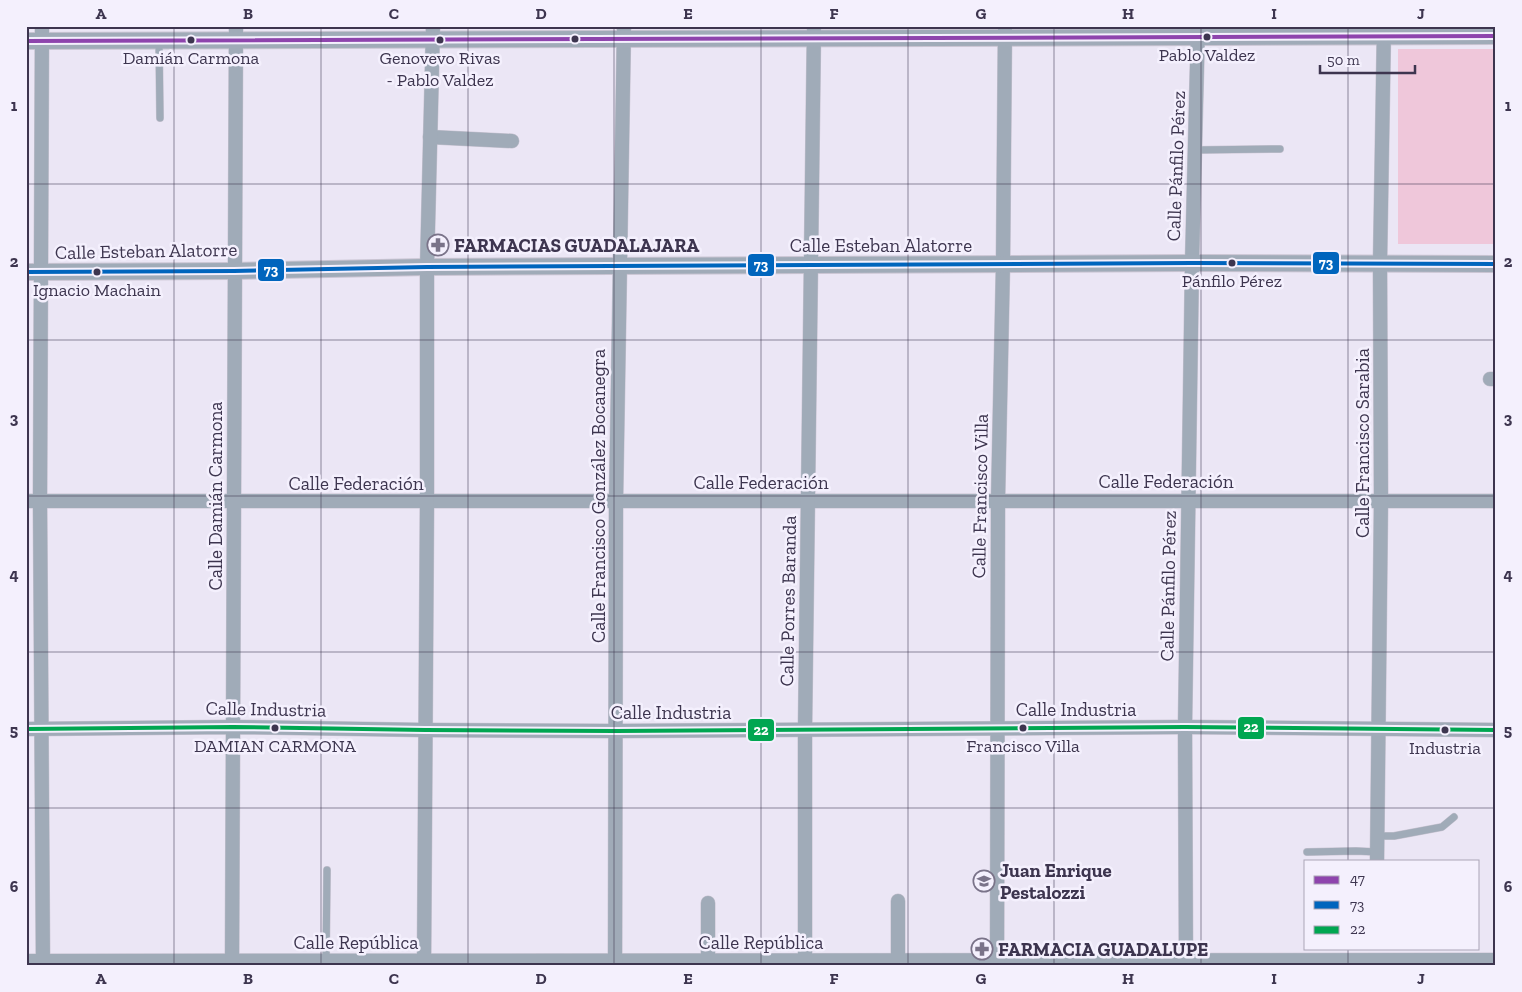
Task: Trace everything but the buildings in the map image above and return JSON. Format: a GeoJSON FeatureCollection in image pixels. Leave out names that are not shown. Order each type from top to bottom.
{"type":"FeatureCollection","features":[{"type":"Feature","properties":{"kind":"street"},"geometry":{"type":"LineString","coordinates":[[43,964],[41,729],[33,501],[33,272],[37,36],[159,41],[236,33],[1384,31],[1496,36]]}},
{"type":"Feature","properties":{"kind":"street","name":"Calle Francisco Sarabia"},"geometry":{"type":"LineString","coordinates":[[1378,856],[1381,500],[1380,263],[1384,31]]}},
{"type":"Feature","properties":{"kind":"street","name":"Calle Porres Baranda"},"geometry":{"type":"LineString","coordinates":[[805,963],[805,729],[814,32]]}},
{"type":"Feature","properties":{"kind":"street","name":"Calle Francisco Villa"},"geometry":{"type":"LineString","coordinates":[[997,963],[998,500],[1005,32]]}},
{"type":"Feature","properties":{"kind":"street","name":"Calle Pánfilo Pérez"},"geometry":{"type":"LineString","coordinates":[[1186,963],[1185,727],[1192,263],[1198,32]]}},
{"type":"Feature","properties":{"kind":"street","name":"Calle Damián Carmona"},"geometry":{"type":"LineString","coordinates":[[232,963],[236,33]]}},
{"type":"Feature","properties":{"kind":"street"},"geometry":{"type":"LineString","coordinates":[[424,963],[427,267],[433,33]]}},
{"type":"Feature","properties":{"kind":"street","name":"Calle Francisco González Bocanegra"},"geometry":{"type":"LineString","coordinates":[[616,963],[616,502],[624,33]]}},
{"type":"Feature","properties":{"kind":"street"},"geometry":{"type":"LineString","coordinates":[[430,137],[512,140]]}},
{"type":"Feature","properties":{"kind":"street","name":"Calle Esteban Alatorre"},"geometry":{"type":"LineString","coordinates":[[33,272],[427,267],[1192,263],[1496,264]]}},
{"type":"Feature","properties":{"kind":"street","name":"Calle Federación"},"geometry":{"type":"LineString","coordinates":[[33,501],[1496,501]]}},
{"type":"Feature","properties":{"kind":"street","name":"Calle Industria"},"geometry":{"type":"LineString","coordinates":[[26,729],[233,727],[616,731],[1185,727],[1496,730]]}},
{"type":"Feature","properties":{"kind":"street"},"geometry":{"type":"LineString","coordinates":[[898,901],[898,963]]}},
{"type":"Feature","properties":{"kind":"street"},"geometry":{"type":"LineString","coordinates":[[708,903],[708,963]]}},
{"type":"Feature","properties":{"kind":"street","name":"Calle República"},"geometry":{"type":"LineString","coordinates":[[26,961],[43,964],[326,962],[1333,963],[1377,958],[1496,960]]}},
{"type":"Feature","properties":{"kind":"lane"},"geometry":{"type":"LineString","coordinates":[[159,41],[160,118]]}},
{"type":"Feature","properties":{"kind":"lane"},"geometry":{"type":"LineString","coordinates":[[1195,150],[1280,149]]}},
{"type":"Feature","properties":{"kind":"lane"},"geometry":{"type":"LineString","coordinates":[[1378,836],[1394,836],[1442,827],[1454,817]]}},
{"type":"Feature","properties":{"kind":"lane"},"geometry":{"type":"LineString","coordinates":[[1308,852],[1356,851],[1378,856]]}},
{"type":"Feature","properties":{"kind":"lane"},"geometry":{"type":"LineString","coordinates":[[326,962],[327,870]]}},
{"type":"Feature","properties":{"kind":"shaded area"},"geometry":{"type":"Polygon","coordinates":[[[1398,49],[1496,49],[1496,244],[1398,244],[1398,49]]]}},
{"type":"Feature","properties":{"kind":"transit line","name":"47"},"geometry":{"type":"LineString","coordinates":[[26,41],[1496,36]]}},
{"type":"Feature","properties":{"kind":"transit line","name":"73"},"geometry":{"type":"LineString","coordinates":[[26,272],[234,271],[427,267],[1192,263],[1496,264]]}},
{"type":"Feature","properties":{"kind":"transit line","name":"22"},"geometry":{"type":"LineString","coordinates":[[26,729],[233,727],[616,731],[1185,727],[1496,730]]}},
{"type":"Feature","properties":{"kind":"place","name":"Pablo Valdez"},"geometry":{"type":"Point","coordinates":[1207,37]}},
{"type":"Feature","properties":{"kind":"place","name":"Damián Carmona"},"geometry":{"type":"Point","coordinates":[191,40]}},
{"type":"Feature","properties":{"kind":"place","name":"Genovevo Rivas - Pablo Valdez"},"geometry":{"type":"Point","coordinates":[440,40]}},
{"type":"Feature","properties":{"kind":"place","name":"FARMACIAS GUADALAJARA"},"geometry":{"type":"Point","coordinates":[438,245]}},
{"type":"Feature","properties":{"kind":"place","name":"Pánfilo Pérez"},"geometry":{"type":"Point","coordinates":[1232,263]}},
{"type":"Feature","properties":{"kind":"place","name":"Ignacio Machain"},"geometry":{"type":"Point","coordinates":[97,272]}},
{"type":"Feature","properties":{"kind":"place","name":"DAMIAN CARMONA"},"geometry":{"type":"Point","coordinates":[275,728]}},
{"type":"Feature","properties":{"kind":"place","name":"Francisco Villa"},"geometry":{"type":"Point","coordinates":[1023,728]}},
{"type":"Feature","properties":{"kind":"place","name":"Industria"},"geometry":{"type":"Point","coordinates":[1445,730]}},
{"type":"Feature","properties":{"kind":"place","name":"Juan Enrique Pestalozzi"},"geometry":{"type":"Point","coordinates":[984,881]}},
{"type":"Feature","properties":{"kind":"place","name":"FARMACIA GUADALUPE"},"geometry":{"type":"Point","coordinates":[982,949]}}]}
